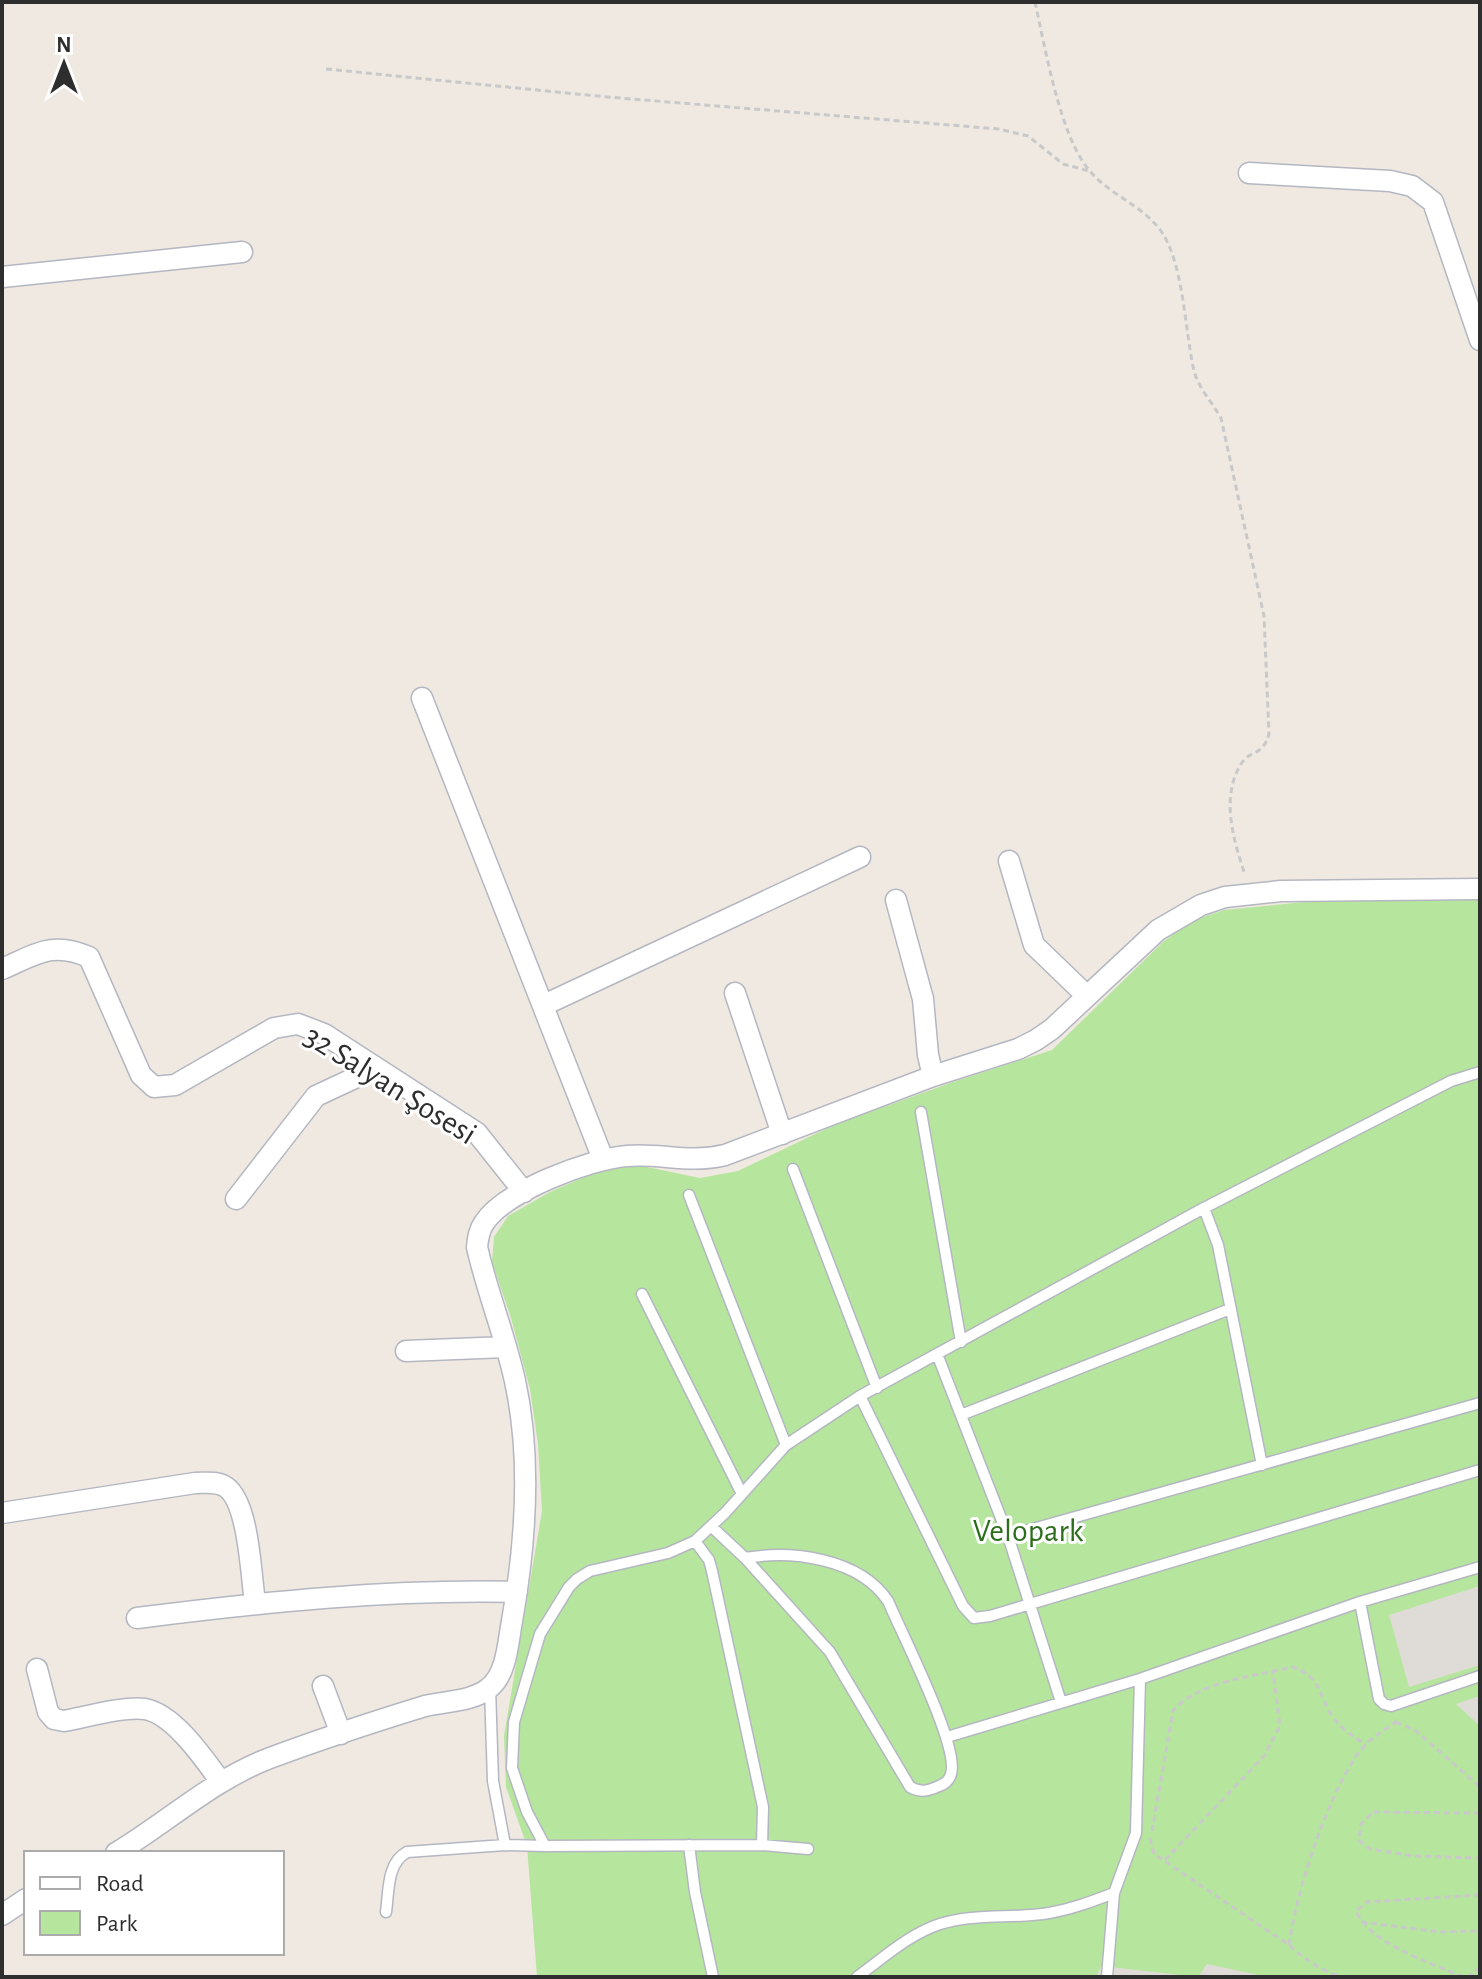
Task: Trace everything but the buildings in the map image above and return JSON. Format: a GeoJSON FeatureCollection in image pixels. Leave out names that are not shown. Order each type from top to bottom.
{"type":"FeatureCollection","features":[{"type":"Feature","properties":{"kind":"street"},"geometry":{"type":"LineString","coordinates":[[1249,173],[1390,181],[1412,186],[1433,202],[1480,340]]}},
{"type":"Feature","properties":{"kind":"street"},"geometry":{"type":"LineString","coordinates":[[2,277],[242,252]]}},
{"type":"Feature","properties":{"kind":"street"},"geometry":{"type":"LineString","coordinates":[[422,698],[603,1159]]}},
{"type":"Feature","properties":{"kind":"street"},"geometry":{"type":"LineString","coordinates":[[544,1005],[860,857]]}},
{"type":"Feature","properties":{"kind":"street"},"geometry":{"type":"LineString","coordinates":[[1009,861],[1034,945],[1087,996]]}},
{"type":"Feature","properties":{"kind":"street"},"geometry":{"type":"LineString","coordinates":[[119,1851],[221,1782],[269,1759],[429,1705],[468,1698],[490,1688],[499,1676],[517,1592],[524,1518],[525,1455],[515,1379],[477,1247],[479,1232],[493,1213],[560,1173],[603,1159],[629,1155],[704,1160],[782,1134],[933,1076],[1018,1049],[1052,1029],[1143,943],[1177,917],[1225,897],[1281,891],[1480,889]]}},
{"type":"Feature","properties":{"kind":"street"},"geometry":{"type":"LineString","coordinates":[[896,900],[923,999],[933,1076]]}},
{"type":"Feature","properties":{"kind":"street","name":"32 Salyan Şosesi"},"geometry":{"type":"LineString","coordinates":[[2,969],[47,950],[69,948],[89,957],[141,1075],[154,1087],[175,1085],[274,1028],[298,1024],[324,1034],[477,1133],[524,1192]]}},
{"type":"Feature","properties":{"kind":"street"},"geometry":{"type":"LineString","coordinates":[[735,993],[782,1134]]}},
{"type":"Feature","properties":{"kind":"street"},"geometry":{"type":"LineString","coordinates":[[236,1199],[316,1096],[376,1068]]}},
{"type":"Feature","properties":{"kind":"street"},"geometry":{"type":"LineString","coordinates":[[406,1351],[506,1347]]}},
{"type":"Feature","properties":{"kind":"street"},"geometry":{"type":"LineString","coordinates":[[2,1513],[195,1483],[225,1486],[236,1497],[242,1512],[255,1603]]}},
{"type":"Feature","properties":{"kind":"street"},"geometry":{"type":"LineString","coordinates":[[137,1618],[255,1603],[431,1593],[517,1592]]}},
{"type":"Feature","properties":{"kind":"street"},"geometry":{"type":"LineString","coordinates":[[37,1669],[48,1712],[54,1719],[64,1721],[145,1709],[158,1714],[185,1736],[221,1782]]}},
{"type":"Feature","properties":{"kind":"street"},"geometry":{"type":"LineString","coordinates":[[323,1686],[341,1734]]}},
{"type":"Feature","properties":{"kind":"street"},"geometry":{"type":"LineString","coordinates":[[2,1915],[24,1900]]}},
{"type":"Feature","properties":{"kind":"lane"},"geometry":{"type":"LineString","coordinates":[[545,1846],[527,1812],[512,1768],[514,1722],[540,1634],[569,1587],[590,1571],[668,1553],[695,1541],[712,1527],[786,1445],[860,1396],[1204,1208],[1451,1081],[1480,1072]]}},
{"type":"Feature","properties":{"kind":"lane"},"geometry":{"type":"LineString","coordinates":[[921,1112],[961,1342]]}},
{"type":"Feature","properties":{"kind":"lane"},"geometry":{"type":"LineString","coordinates":[[793,1169],[877,1388]]}},
{"type":"Feature","properties":{"kind":"lane"},"geometry":{"type":"LineString","coordinates":[[689,1195],[786,1445]]}},
{"type":"Feature","properties":{"kind":"lane"},"geometry":{"type":"LineString","coordinates":[[1204,1208],[1218,1245],[1262,1465]]}},
{"type":"Feature","properties":{"kind":"lane"},"geometry":{"type":"LineString","coordinates":[[642,1294],[742,1494]]}},
{"type":"Feature","properties":{"kind":"lane"},"geometry":{"type":"LineString","coordinates":[[961,1415],[1230,1309]]}},
{"type":"Feature","properties":{"kind":"lane"},"geometry":{"type":"LineString","coordinates":[[937,1354],[1008,1536],[1061,1702]]}},
{"type":"Feature","properties":{"kind":"lane"},"geometry":{"type":"LineString","coordinates":[[860,1396],[968,1613],[974,1618],[1480,1470]]}},
{"type":"Feature","properties":{"kind":"lane"},"geometry":{"type":"LineString","coordinates":[[1008,1536],[1480,1403]]}},
{"type":"Feature","properties":{"kind":"lane"},"geometry":{"type":"LineString","coordinates":[[712,1527],[745,1558],[830,1652],[910,1787],[927,1791],[946,1783],[952,1764],[947,1737],[888,1601],[880,1590],[859,1574],[796,1555],[768,1554],[745,1558]]}},
{"type":"Feature","properties":{"kind":"lane"},"geometry":{"type":"LineString","coordinates":[[695,1541],[709,1560],[712,1571],[763,1807],[762,1845]]}},
{"type":"Feature","properties":{"kind":"lane"},"geometry":{"type":"LineString","coordinates":[[947,1737],[1140,1679],[1360,1602],[1480,1567]]}},
{"type":"Feature","properties":{"kind":"lane"},"geometry":{"type":"LineString","coordinates":[[1360,1602],[1379,1699],[1384,1704],[1391,1706],[1480,1676]]}},
{"type":"Feature","properties":{"kind":"lane"},"geometry":{"type":"LineString","coordinates":[[1107,1977],[1114,1893],[1136,1833],[1140,1679]]}},
{"type":"Feature","properties":{"kind":"lane"},"geometry":{"type":"LineString","coordinates":[[490,1688],[493,1781],[505,1845]]}},
{"type":"Feature","properties":{"kind":"lane"},"geometry":{"type":"LineString","coordinates":[[386,1912],[392,1868],[396,1858],[407,1852],[505,1845],[762,1845],[808,1849]]}},
{"type":"Feature","properties":{"kind":"lane"},"geometry":{"type":"LineString","coordinates":[[689,1845],[695,1892],[713,1977]]}},
{"type":"Feature","properties":{"kind":"lane"},"geometry":{"type":"LineString","coordinates":[[857,1977],[905,1942],[937,1925],[965,1918],[1048,1913],[1114,1893]]}},
{"type":"Feature","properties":{"kind":"path"},"geometry":{"type":"LineString","coordinates":[[1035,2],[1057,98],[1076,150],[1089,171],[1147,215],[1164,235],[1184,304],[1194,371],[1201,391],[1211,400],[1221,418],[1264,616],[1269,734],[1266,745],[1242,762],[1232,788],[1230,813],[1234,840],[1251,894]]}},
{"type":"Feature","properties":{"kind":"path"},"geometry":{"type":"LineString","coordinates":[[326,69],[607,97],[999,129],[1028,136],[1063,164],[1089,171]]}},
{"type":"Feature","properties":{"kind":"path"},"geometry":{"type":"LineString","coordinates":[[1344,1977],[1333,1975],[1306,1960],[1289,1945],[1154,1854],[1150,1841],[1173,1711],[1183,1699],[1211,1687],[1292,1667],[1304,1671],[1320,1687],[1333,1718],[1353,1738],[1366,1744]]}},
{"type":"Feature","properties":{"kind":"path"},"geometry":{"type":"LineString","coordinates":[[1164,1861],[1264,1756],[1280,1726],[1273,1672]]}},
{"type":"Feature","properties":{"kind":"path"},"geometry":{"type":"LineString","coordinates":[[1289,1945],[1293,1913],[1334,1795],[1366,1744],[1396,1722],[1401,1703]]}},
{"type":"Feature","properties":{"kind":"path"},"geometry":{"type":"LineString","coordinates":[[1396,1722],[1416,1731],[1480,1787]]}},
{"type":"Feature","properties":{"kind":"path"},"geometry":{"type":"LineString","coordinates":[[1480,1813],[1373,1812],[1361,1824],[1359,1840],[1370,1849],[1384,1852],[1480,1858]]}},
{"type":"Feature","properties":{"kind":"path"},"geometry":{"type":"LineString","coordinates":[[1480,1895],[1367,1902],[1356,1911],[1361,1922],[1379,1938],[1465,1977],[1480,1967]]}},
{"type":"Feature","properties":{"kind":"path"},"geometry":{"type":"LineString","coordinates":[[1361,1922],[1440,1932],[1480,1931]]}},
{"type":"Feature","properties":{"kind":"green space","name":"Velopark"},"geometry":{"type":"Polygon","coordinates":[[[1480,898],[1480,1977],[537,1977],[527,1846],[506,1787],[504,1736],[542,1511],[538,1444],[530,1389],[492,1262],[494,1237],[508,1216],[550,1192],[600,1170],[642,1166],[700,1178],[738,1171],[834,1125],[1052,1050],[1164,941],[1194,920],[1224,910],[1304,902],[1480,898]]]}},
{"type":"Feature","properties":{"kind":"shaded area"},"geometry":{"type":"Polygon","coordinates":[[[1480,1586],[1480,1665],[1409,1687],[1389,1615],[1480,1586]]]}},
{"type":"Feature","properties":{"kind":"shaded area"},"geometry":{"type":"Polygon","coordinates":[[[1480,1696],[1480,1726],[1456,1704],[1480,1696]]]}},
{"type":"Feature","properties":{"kind":"shaded area"},"geometry":{"type":"Polygon","coordinates":[[[1207,1964],[1267,1977],[1198,1977],[1207,1964]]]}},
{"type":"Feature","properties":{"kind":"shaded area"},"geometry":{"type":"Polygon","coordinates":[[[1101,1966],[1198,1977],[1096,1977],[1101,1966]]]}}]}
